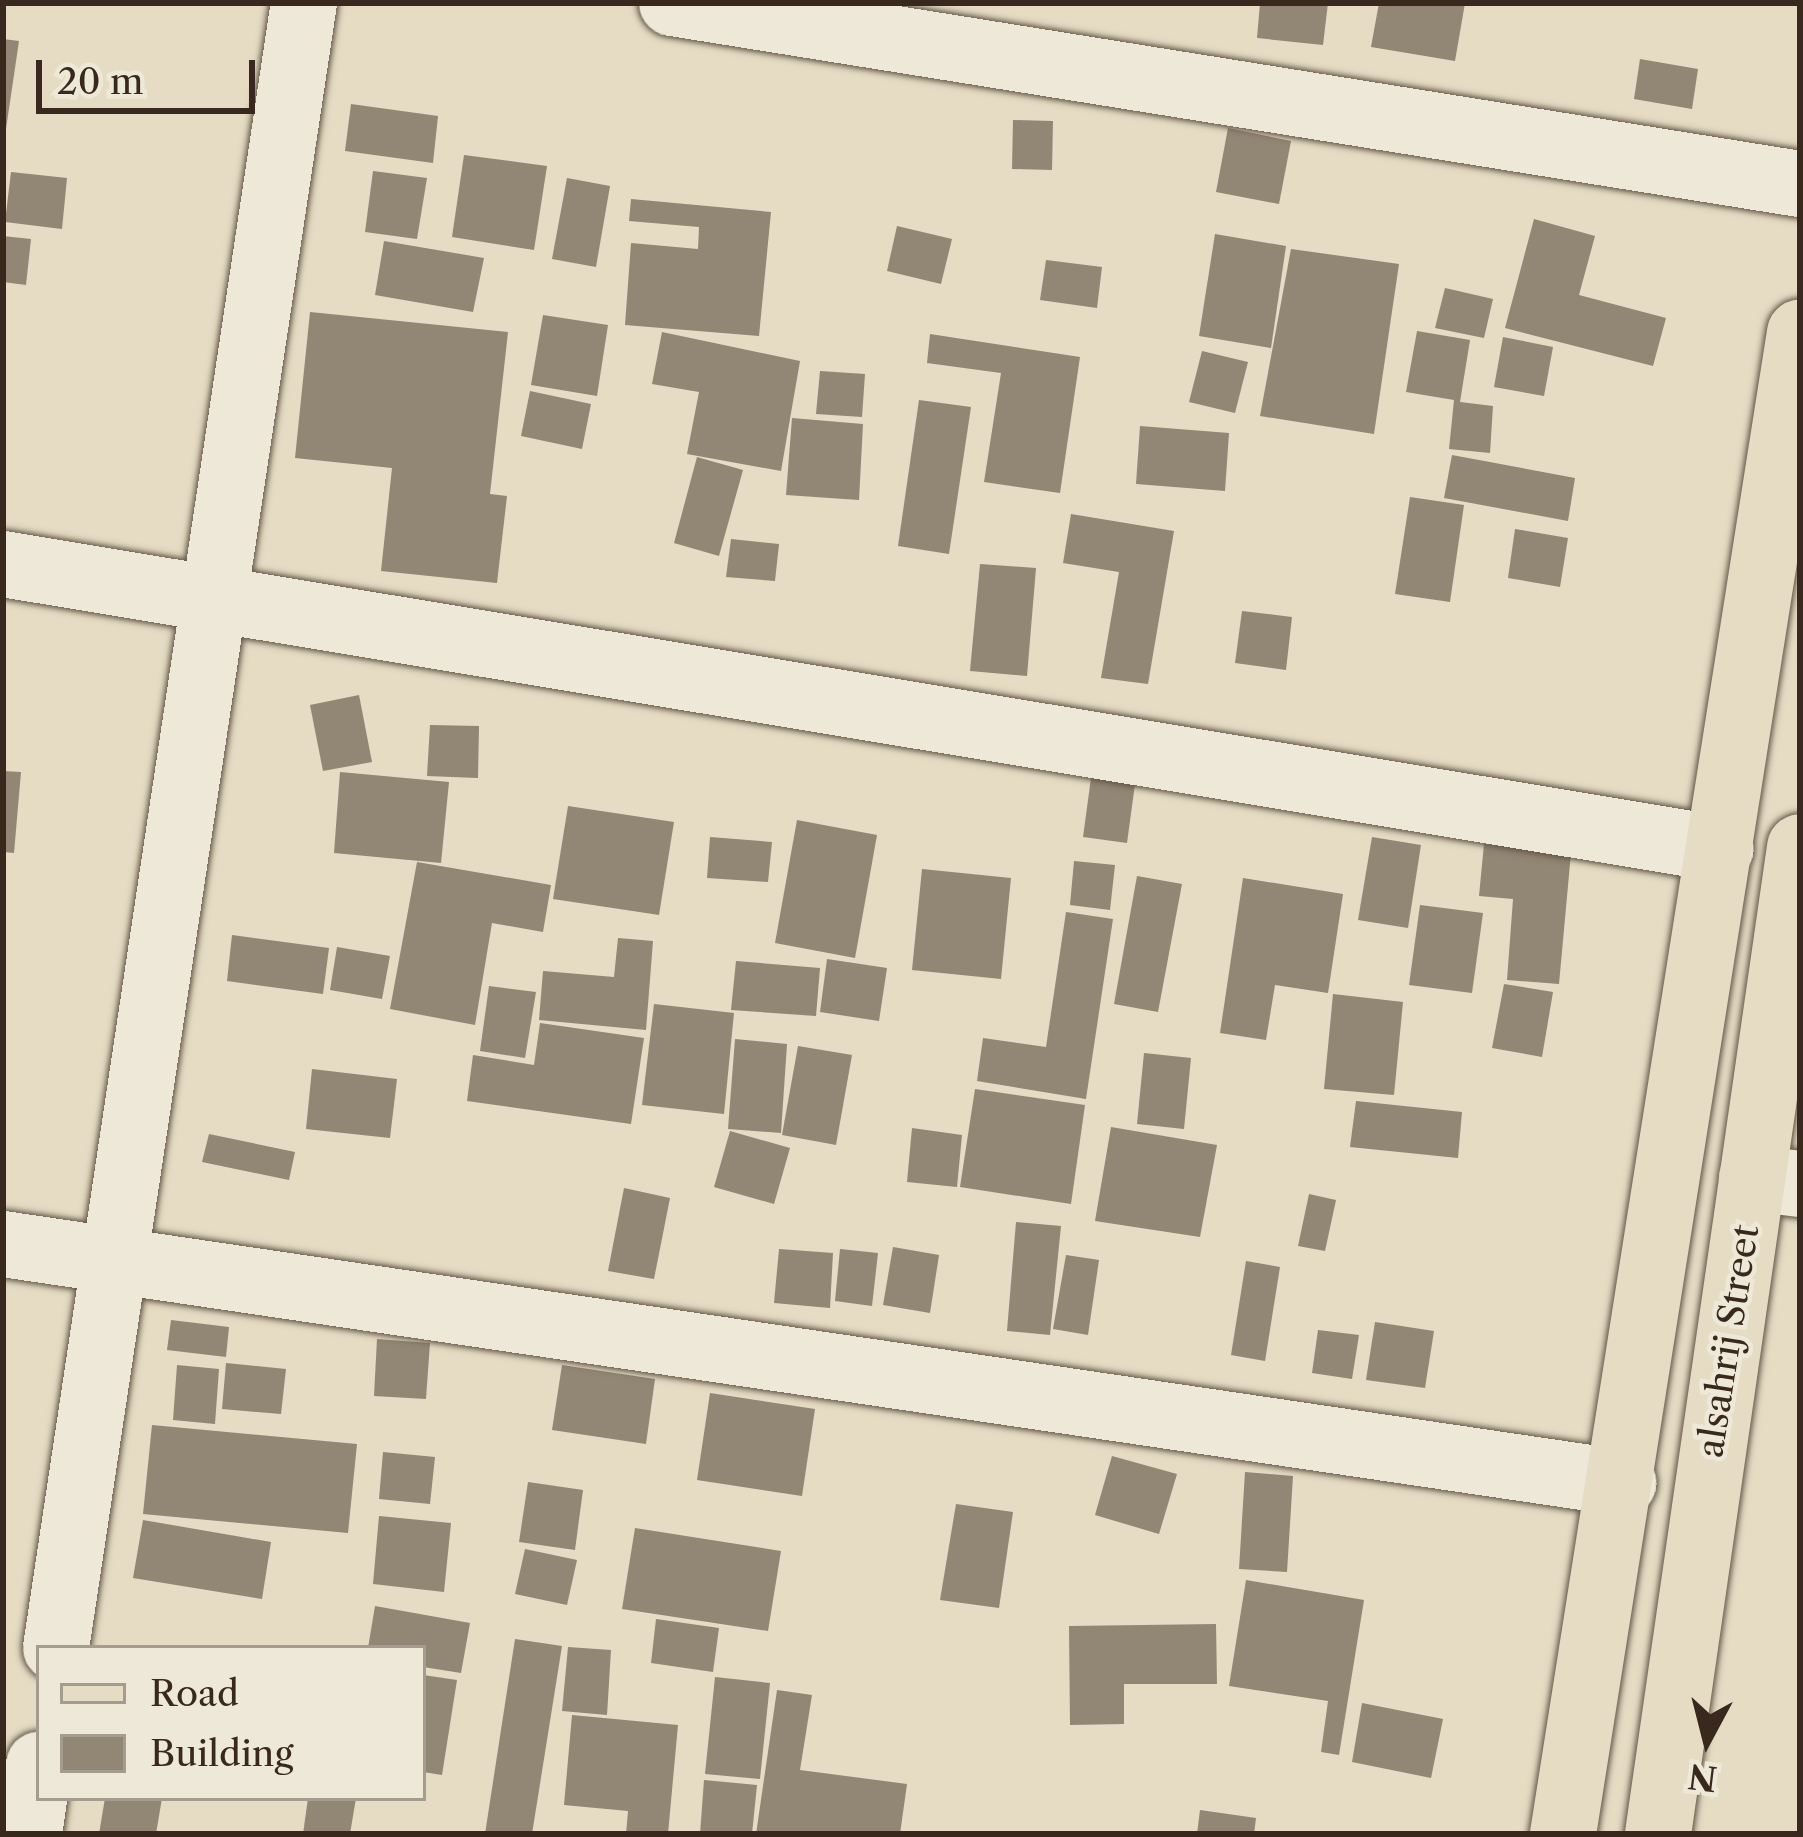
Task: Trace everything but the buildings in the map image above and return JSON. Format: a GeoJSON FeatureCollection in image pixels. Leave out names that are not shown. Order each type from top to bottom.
{"type":"FeatureCollection","features":[{"type":"Feature","properties":{"kind":"main road"},"geometry":{"type":"LineString","coordinates":[[1563,1834],[1622,1484],[1800,333]]}},
{"type":"Feature","properties":{"kind":"main road","name":"alsahrij Street"},"geometry":{"type":"LineString","coordinates":[[1658,1834],[1776,1181],[1800,847]]}},
{"type":"Feature","properties":{"kind":"street"},"geometry":{"type":"LineString","coordinates":[[56,1645],[304,3]]}},
{"type":"Feature","properties":{"kind":"street"},"geometry":{"type":"LineString","coordinates":[[672,3],[1800,184]]}},
{"type":"Feature","properties":{"kind":"street"},"geometry":{"type":"LineString","coordinates":[[3,564],[1720,849]]}},
{"type":"Feature","properties":{"kind":"street"},"geometry":{"type":"LineString","coordinates":[[3,1244],[1622,1484]]}},
{"type":"Feature","properties":{"kind":"street"},"geometry":{"type":"LineString","coordinates":[[29,1834],[36,1786]]}}]}
